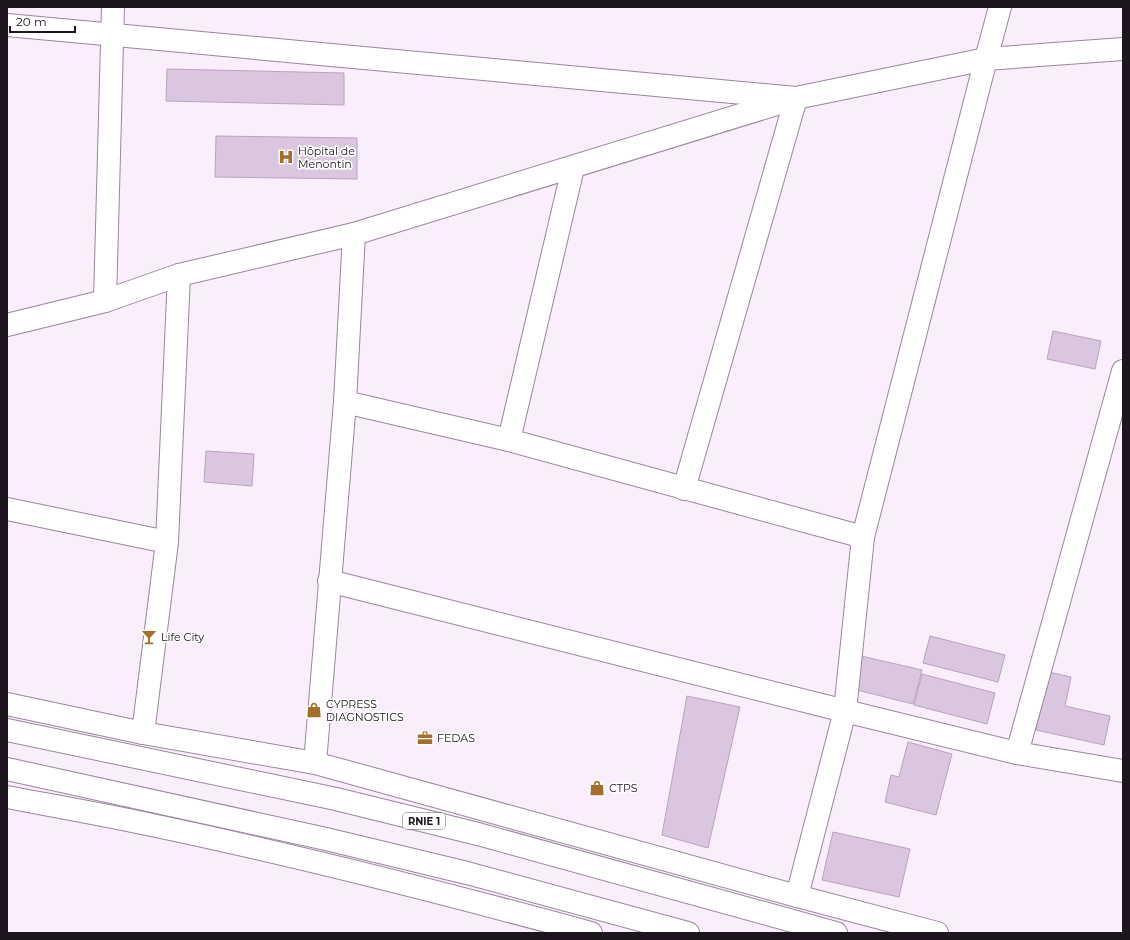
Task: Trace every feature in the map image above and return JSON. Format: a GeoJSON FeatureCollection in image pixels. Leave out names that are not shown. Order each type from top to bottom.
{"type":"FeatureCollection","features":[{"type":"Feature","properties":{"kind":"main road"},"geometry":{"type":"LineString","coordinates":[[106,301],[112,7]]}},
{"type":"Feature","properties":{"kind":"main road"},"geometry":{"type":"LineString","coordinates":[[797,896],[845,711],[863,537],[1000,7]]}},
{"type":"Feature","properties":{"kind":"main road"},"geometry":{"type":"LineString","coordinates":[[7,25],[796,98]]}},
{"type":"Feature","properties":{"kind":"main road"},"geometry":{"type":"LineString","coordinates":[[7,325],[106,301],[179,275],[354,234],[573,168],[796,98],[986,59],[1123,49]]}},
{"type":"Feature","properties":{"kind":"main road"},"geometry":{"type":"LineString","coordinates":[[684,489],[796,98]]}},
{"type":"Feature","properties":{"kind":"main road"},"geometry":{"type":"LineString","coordinates":[[509,440],[573,168]]}},
{"type":"Feature","properties":{"kind":"main road"},"geometry":{"type":"LineString","coordinates":[[315,763],[345,402],[354,234]]}},
{"type":"Feature","properties":{"kind":"main road"},"geometry":{"type":"LineString","coordinates":[[143,733],[167,542],[179,275]]}},
{"type":"Feature","properties":{"kind":"main road"},"geometry":{"type":"LineString","coordinates":[[1017,753],[1123,371]]}},
{"type":"Feature","properties":{"kind":"main road"},"geometry":{"type":"LineString","coordinates":[[345,402],[509,440],[863,537]]}},
{"type":"Feature","properties":{"kind":"main road"},"geometry":{"type":"LineString","coordinates":[[7,509],[167,542]]}},
{"type":"Feature","properties":{"kind":"main road"},"geometry":{"type":"LineString","coordinates":[[329,581],[1017,753],[1123,771]]}},
{"type":"Feature","properties":{"kind":"main road"},"geometry":{"type":"LineString","coordinates":[[7,704],[143,733],[315,763],[797,896],[937,933]]}},
{"type":"Feature","properties":{"kind":"main road","name":"RNIE 1"},"geometry":{"type":"LineString","coordinates":[[7,730],[344,800],[478,834],[836,933]]}},
{"type":"Feature","properties":{"kind":"main road"},"geometry":{"type":"LineString","coordinates":[[7,769],[326,839],[467,873],[688,933]]}},
{"type":"Feature","properties":{"kind":"main road"},"geometry":{"type":"LineString","coordinates":[[7,797],[147,824],[317,862],[591,933]]}},
{"type":"Feature","properties":{"kind":"building"},"geometry":{"type":"Polygon","coordinates":[[[167,69],[344,73],[344,105],[166,101],[167,69]]]}},
{"type":"Feature","properties":{"kind":"building","name":"Hôpital de Menontin"},"geometry":{"type":"Polygon","coordinates":[[[216,136],[357,138],[357,179],[215,177],[216,136]]]}},
{"type":"Feature","properties":{"kind":"building"},"geometry":{"type":"Polygon","coordinates":[[[1053,331],[1101,341],[1095,369],[1047,359],[1053,331]]]}},
{"type":"Feature","properties":{"kind":"building"},"geometry":{"type":"Polygon","coordinates":[[[206,451],[254,454],[252,486],[204,482],[206,451]]]}},
{"type":"Feature","properties":{"kind":"building"},"geometry":{"type":"Polygon","coordinates":[[[930,636],[1005,655],[998,682],[923,663],[930,636]]]}},
{"type":"Feature","properties":{"kind":"building"},"geometry":{"type":"Polygon","coordinates":[[[861,656],[922,670],[913,704],[853,689],[861,656]]]}},
{"type":"Feature","properties":{"kind":"building"},"geometry":{"type":"Polygon","coordinates":[[[1049,672],[1071,677],[1065,706],[1110,716],[1104,745],[1036,730],[1049,672]]]}},
{"type":"Feature","properties":{"kind":"building"},"geometry":{"type":"Polygon","coordinates":[[[922,674],[995,693],[987,724],[914,705],[922,674]]]}},
{"type":"Feature","properties":{"kind":"building"},"geometry":{"type":"Polygon","coordinates":[[[687,696],[740,707],[708,848],[662,835],[687,696]]]}},
{"type":"Feature","properties":{"kind":"building"},"geometry":{"type":"Polygon","coordinates":[[[908,742],[952,754],[936,815],[885,802],[891,775],[899,777],[908,742]]]}},
{"type":"Feature","properties":{"kind":"building"},"geometry":{"type":"Polygon","coordinates":[[[833,832],[910,849],[899,897],[822,880],[833,832]]]}},
{"type":"Feature","properties":{"kind":"place","name":"Hôpital de Menontin"},"geometry":{"type":"Point","coordinates":[286,157]}},
{"type":"Feature","properties":{"kind":"place","name":"Life City"},"geometry":{"type":"Point","coordinates":[149,637]}},
{"type":"Feature","properties":{"kind":"place","name":"CYPRESS DIAGNOSTICS"},"geometry":{"type":"Point","coordinates":[314,710]}},
{"type":"Feature","properties":{"kind":"place","name":"FEDAS"},"geometry":{"type":"Point","coordinates":[425,738]}},
{"type":"Feature","properties":{"kind":"place","name":"CTPS"},"geometry":{"type":"Point","coordinates":[597,788]}}]}
